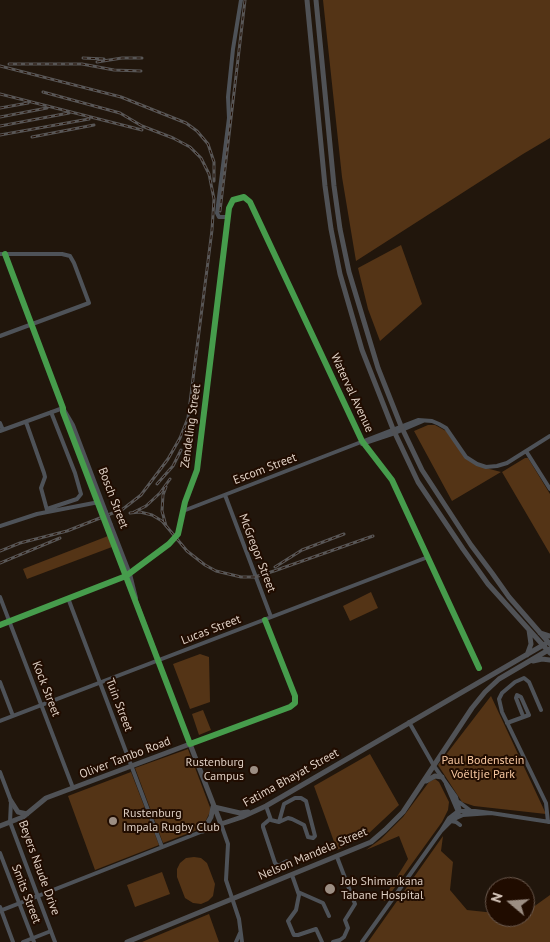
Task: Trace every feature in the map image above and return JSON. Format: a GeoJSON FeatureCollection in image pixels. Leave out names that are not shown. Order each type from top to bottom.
{"type":"FeatureCollection","features":[{"type":"Feature","properties":{"kind":"main road"},"geometry":{"type":"LineString","coordinates":[[317,1],[334,186],[347,263],[371,349],[402,428],[422,470],[471,545],[509,597],[548,643],[549,651]]}},
{"type":"Feature","properties":{"kind":"main road"},"geometry":{"type":"LineString","coordinates":[[306,2],[325,186],[338,265],[362,350],[394,431],[418,482],[488,584],[529,630],[548,643]]}},
{"type":"Feature","properties":{"kind":"main road"},"geometry":{"type":"LineString","coordinates":[[526,656],[531,644],[529,630]]}},
{"type":"Feature","properties":{"kind":"main road"},"geometry":{"type":"LineString","coordinates":[[540,633],[550,636]]}},
{"type":"Feature","properties":{"kind":"main road","name":"Fatima Bhayat Street"},"geometry":{"type":"LineString","coordinates":[[221,824],[266,806],[548,643]]}},
{"type":"Feature","properties":{"kind":"main road","name":"Nelson Mandela Street"},"geometry":{"type":"LineString","coordinates":[[126,942],[364,846],[385,830],[403,812],[472,708],[485,692],[499,680],[549,651]]}},
{"type":"Feature","properties":{"kind":"main road"},"geometry":{"type":"LineString","coordinates":[[527,663],[542,659],[550,660]]}},
{"type":"Feature","properties":{"kind":"main road","name":"Oliver Tambo Road"},"geometry":{"type":"LineString","coordinates":[[0,826],[27,814],[46,798],[190,744]]}},
{"type":"Feature","properties":{"kind":"main road","name":"Bosch Street"},"geometry":{"type":"LineString","coordinates":[[190,744],[221,824]]}},
{"type":"Feature","properties":{"kind":"main road"},"geometry":{"type":"LineString","coordinates":[[423,783],[435,776],[442,777]]}},
{"type":"Feature","properties":{"kind":"main road"},"geometry":{"type":"LineString","coordinates":[[203,832],[212,814],[213,805],[243,813],[276,800]]}},
{"type":"Feature","properties":{"kind":"main road"},"geometry":{"type":"LineString","coordinates":[[11,801],[18,812],[27,814]]}},
{"type":"Feature","properties":{"kind":"street"},"geometry":{"type":"LineString","coordinates":[[228,217],[219,216],[217,210],[228,118],[228,97],[233,49],[241,0]]}},
{"type":"Feature","properties":{"kind":"street","name":"Waterval Avenue"},"geometry":{"type":"LineString","coordinates":[[229,208],[233,200],[244,198],[250,202],[363,442],[392,480],[479,668]]}},
{"type":"Feature","properties":{"kind":"street","name":"Zendeling Street"},"geometry":{"type":"LineString","coordinates":[[0,625],[128,575],[172,541],[178,534],[183,511],[199,462],[229,208]]}},
{"type":"Feature","properties":{"kind":"street"},"geometry":{"type":"LineString","coordinates":[[0,336],[90,303],[70,256],[55,254],[2,254]]}},
{"type":"Feature","properties":{"kind":"street","name":"Bosch Street"},"geometry":{"type":"LineString","coordinates":[[2,254],[31,324],[63,412],[99,502],[127,564],[128,575]]}},
{"type":"Feature","properties":{"kind":"street"},"geometry":{"type":"LineString","coordinates":[[0,423],[1,431],[63,408]]}},
{"type":"Feature","properties":{"kind":"street"},"geometry":{"type":"LineString","coordinates":[[48,511],[77,499],[81,494],[75,473],[51,412]]}},
{"type":"Feature","properties":{"kind":"street","name":"Escom Street"},"geometry":{"type":"LineString","coordinates":[[183,511],[402,428],[418,420],[432,421],[446,428],[466,456],[472,462],[482,466],[492,467],[504,464],[526,451]]}},
{"type":"Feature","properties":{"kind":"street"},"geometry":{"type":"LineString","coordinates":[[26,422],[45,477],[41,488],[48,511]]}},
{"type":"Feature","properties":{"kind":"street"},"geometry":{"type":"LineString","coordinates":[[550,436],[526,451],[550,489]]}},
{"type":"Feature","properties":{"kind":"street","name":"McGregor Street"},"geometry":{"type":"LineString","coordinates":[[225,495],[271,618]]}},
{"type":"Feature","properties":{"kind":"street"},"geometry":{"type":"LineString","coordinates":[[0,526],[48,511],[99,502]]}},
{"type":"Feature","properties":{"kind":"street"},"geometry":{"type":"LineString","coordinates":[[82,506],[99,502]]}},
{"type":"Feature","properties":{"kind":"street","name":"Bosch Street"},"geometry":{"type":"LineString","coordinates":[[110,526],[190,744]]}},
{"type":"Feature","properties":{"kind":"street","name":"Lucas Street"},"geometry":{"type":"LineString","coordinates":[[0,721],[428,557]]}},
{"type":"Feature","properties":{"kind":"street"},"geometry":{"type":"LineString","coordinates":[[127,564],[139,567]]}},
{"type":"Feature","properties":{"kind":"street","name":"Kock Street"},"geometry":{"type":"LineString","coordinates":[[0,597],[73,788]]}},
{"type":"Feature","properties":{"kind":"street","name":"Tuin Street"},"geometry":{"type":"LineString","coordinates":[[68,598],[162,847]]}},
{"type":"Feature","properties":{"kind":"street","name":"Oliver Tambo Road"},"geometry":{"type":"LineString","coordinates":[[190,744],[295,704],[296,699],[265,620]]}},
{"type":"Feature","properties":{"kind":"street"},"geometry":{"type":"LineString","coordinates":[[459,811],[491,813],[549,822],[546,803],[500,709],[499,699],[502,693],[522,678],[528,680],[541,710]]}},
{"type":"Feature","properties":{"kind":"street"},"geometry":{"type":"LineString","coordinates":[[0,682],[13,716]]}},
{"type":"Feature","properties":{"kind":"street"},"geometry":{"type":"LineString","coordinates":[[507,723],[523,716],[526,717],[529,714],[521,697],[517,695],[516,698],[523,716]]}},
{"type":"Feature","properties":{"kind":"street"},"geometry":{"type":"LineString","coordinates":[[409,722],[463,815]]}},
{"type":"Feature","properties":{"kind":"street","name":"Beyers Naude Drive"},"geometry":{"type":"LineString","coordinates":[[0,772],[11,801],[10,822],[55,942]]}},
{"type":"Feature","properties":{"kind":"street"},"geometry":{"type":"LineString","coordinates":[[446,784],[459,802],[471,811]]}},
{"type":"Feature","properties":{"kind":"street"},"geometry":{"type":"LineString","coordinates":[[270,819],[279,822],[288,818],[294,819],[304,825],[308,837],[313,838],[315,836],[306,801],[301,798],[296,798],[284,804],[279,822]]}},
{"type":"Feature","properties":{"kind":"street"},"geometry":{"type":"LineString","coordinates":[[451,819],[453,800]]}},
{"type":"Feature","properties":{"kind":"street"},"geometry":{"type":"LineString","coordinates":[[362,942],[440,831],[459,811],[459,802]]}},
{"type":"Feature","properties":{"kind":"street"},"geometry":{"type":"LineString","coordinates":[[266,806],[270,819]]}},
{"type":"Feature","properties":{"kind":"street"},"geometry":{"type":"LineString","coordinates":[[451,819],[463,815],[491,813]]}},
{"type":"Feature","properties":{"kind":"street"},"geometry":{"type":"LineString","coordinates":[[270,819],[263,827],[275,863],[278,866],[287,861]]}},
{"type":"Feature","properties":{"kind":"street"},"geometry":{"type":"LineString","coordinates":[[451,819],[460,825]]}},
{"type":"Feature","properties":{"kind":"street","name":"Bosch Street"},"geometry":{"type":"LineString","coordinates":[[221,824],[228,844],[225,876],[241,928],[242,942]]}},
{"type":"Feature","properties":{"kind":"street","name":"Fatima Bhayat Street"},"geometry":{"type":"LineString","coordinates":[[0,909],[19,904],[221,824]]}},
{"type":"Feature","properties":{"kind":"street","name":"Smits Street"},"geometry":{"type":"LineString","coordinates":[[0,852],[33,940]]}},
{"type":"Feature","properties":{"kind":"street"},"geometry":{"type":"LineString","coordinates":[[333,942],[344,937],[348,928],[345,920],[355,904],[337,857]]}},
{"type":"Feature","properties":{"kind":"street"},"geometry":{"type":"LineString","coordinates":[[292,875],[298,892],[297,906],[288,921],[292,933],[298,935],[316,929],[322,942]]}},
{"type":"Feature","properties":{"kind":"street"},"geometry":{"type":"LineString","coordinates":[[298,892],[323,903],[329,916]]}},
{"type":"Feature","properties":{"kind":"street"},"geometry":{"type":"LineString","coordinates":[[0,909],[13,942]]}},
{"type":"Feature","properties":{"kind":"street"},"geometry":{"type":"LineString","coordinates":[[236,942],[241,928]]}},
{"type":"Feature","properties":{"kind":"street"},"geometry":{"type":"LineString","coordinates":[[23,942],[33,940],[51,931]]}},
{"type":"Feature","properties":{"kind":"green space"},"geometry":{"type":"Polygon","coordinates":[[[323,0],[550,0],[550,138],[356,261],[342,177],[323,0]]]}},
{"type":"Feature","properties":{"kind":"green space"},"geometry":{"type":"Polygon","coordinates":[[[401,245],[422,304],[380,341],[368,309],[358,268],[401,245]]]}},
{"type":"Feature","properties":{"kind":"green space"},"geometry":{"type":"Polygon","coordinates":[[[428,425],[435,425],[446,431],[469,459],[482,467],[501,472],[452,501],[414,431],[428,425]]]}},
{"type":"Feature","properties":{"kind":"green space"},"geometry":{"type":"Polygon","coordinates":[[[528,458],[550,494],[550,554],[502,472],[528,458]]]}},
{"type":"Feature","properties":{"kind":"green space"},"geometry":{"type":"Polygon","coordinates":[[[108,536],[112,547],[27,579],[23,569],[108,536]]]}},
{"type":"Feature","properties":{"kind":"green space"},"geometry":{"type":"Polygon","coordinates":[[[371,592],[378,608],[350,621],[343,606],[371,592]]]}},
{"type":"Feature","properties":{"kind":"green space"},"geometry":{"type":"Polygon","coordinates":[[[200,654],[209,657],[210,702],[190,709],[173,664],[200,654]]]}},
{"type":"Feature","properties":{"kind":"green space","name":"Paul Bodenstein Voëltjie Park"},"geometry":{"type":"Polygon","coordinates":[[[491,696],[546,814],[474,806],[462,802],[438,765],[491,696]]]}},
{"type":"Feature","properties":{"kind":"green space"},"geometry":{"type":"Polygon","coordinates":[[[203,710],[211,730],[199,735],[192,714],[203,710]]]}},
{"type":"Feature","properties":{"kind":"green space","name":"Rustenburg Impala Rugby Club"},"geometry":{"type":"Polygon","coordinates":[[[188,749],[211,810],[202,828],[163,843],[135,768],[188,749]]]}},
{"type":"Feature","properties":{"kind":"green space"},"geometry":{"type":"Polygon","coordinates":[[[370,754],[399,805],[367,835],[337,850],[314,786],[370,754]]]}},
{"type":"Feature","properties":{"kind":"green space","name":"Rustenburg Impala Rugby Club"},"geometry":{"type":"Polygon","coordinates":[[[131,772],[159,845],[95,870],[68,796],[131,772]]]}},
{"type":"Feature","properties":{"kind":"green space"},"geometry":{"type":"Polygon","coordinates":[[[435,779],[439,782],[449,802],[448,810],[442,822],[385,901],[382,901],[408,859],[399,836],[366,850],[381,839],[403,817],[429,782],[435,779]]]}},
{"type":"Feature","properties":{"kind":"green space"},"geometry":{"type":"Polygon","coordinates":[[[443,836],[441,851],[453,862],[450,890],[467,910],[485,912],[485,927],[535,927],[535,906],[550,895],[550,942],[368,942],[443,836]]]}},
{"type":"Feature","properties":{"kind":"green space"},"geometry":{"type":"Polygon","coordinates":[[[186,858],[201,858],[207,863],[215,884],[213,896],[201,904],[193,903],[185,898],[177,877],[177,869],[180,863],[186,858]]]}},
{"type":"Feature","properties":{"kind":"green space"},"geometry":{"type":"Polygon","coordinates":[[[162,872],[170,894],[135,907],[127,885],[162,872]]]}},
{"type":"Feature","properties":{"kind":"green space"},"geometry":{"type":"Polygon","coordinates":[[[209,914],[219,942],[142,942],[209,914]]]}},
{"type":"Feature","properties":{"kind":"railway"},"geometry":{"type":"LineString","coordinates":[[220,211],[245,0]]}},
{"type":"Feature","properties":{"kind":"railway"},"geometry":{"type":"LineString","coordinates":[[83,58],[104,59]]}},
{"type":"Feature","properties":{"kind":"railway"},"geometry":{"type":"LineString","coordinates":[[97,62],[122,58],[142,58]]}},
{"type":"Feature","properties":{"kind":"railway"},"geometry":{"type":"LineString","coordinates":[[9,64],[82,64],[114,70],[141,71]]}},
{"type":"Feature","properties":{"kind":"railway"},"geometry":{"type":"LineString","coordinates":[[0,66],[121,97],[186,123],[197,131],[208,144],[214,162],[214,181]]}},
{"type":"Feature","properties":{"kind":"railway"},"geometry":{"type":"LineString","coordinates":[[0,551],[20,543],[67,531],[123,509],[141,495],[168,459],[180,438],[188,418],[212,230],[214,199],[209,174],[201,158],[190,147],[142,126],[120,113],[43,92]]}},
{"type":"Feature","properties":{"kind":"railway"},"geometry":{"type":"LineString","coordinates":[[0,94],[142,130]]}},
{"type":"Feature","properties":{"kind":"railway"},"geometry":{"type":"LineString","coordinates":[[0,108],[28,103]]}},
{"type":"Feature","properties":{"kind":"railway"},"geometry":{"type":"LineString","coordinates":[[0,117],[47,108]]}},
{"type":"Feature","properties":{"kind":"railway"},"geometry":{"type":"LineString","coordinates":[[0,126],[69,113]]}},
{"type":"Feature","properties":{"kind":"railway"},"geometry":{"type":"LineString","coordinates":[[0,135],[89,119]]}},
{"type":"Feature","properties":{"kind":"railway"},"geometry":{"type":"LineString","coordinates":[[32,137],[94,125]]}},
{"type":"Feature","properties":{"kind":"railway"},"geometry":{"type":"LineString","coordinates":[[157,484],[173,466],[181,450]]}},
{"type":"Feature","properties":{"kind":"railway"},"geometry":{"type":"LineString","coordinates":[[134,512],[146,506],[160,493],[170,479]]}},
{"type":"Feature","properties":{"kind":"railway"},"geometry":{"type":"LineString","coordinates":[[166,487],[163,495],[162,511],[166,526]]}},
{"type":"Feature","properties":{"kind":"railway"},"geometry":{"type":"LineString","coordinates":[[130,513],[140,512],[152,515],[162,521],[187,551],[205,565],[216,571],[241,577],[255,577],[373,536]]}},
{"type":"Feature","properties":{"kind":"railway"},"geometry":{"type":"LineString","coordinates":[[275,567],[302,550],[344,534]]}},
{"type":"Feature","properties":{"kind":"railway"},"geometry":{"type":"LineString","coordinates":[[0,563],[60,538]]}},
{"type":"Feature","properties":{"kind":"cycle path"},"geometry":{"type":"LineString","coordinates":[[0,625],[126,576],[169,544],[178,534],[185,502],[197,470],[229,208],[233,200],[244,197],[250,202],[362,441],[392,480],[479,668]]}},
{"type":"Feature","properties":{"kind":"cycle path"},"geometry":{"type":"LineString","coordinates":[[5,254],[63,412],[190,744],[290,707],[295,703],[295,696],[265,620]]}},
{"type":"Feature","properties":{"kind":"place","name":"Rustenburg Campus"},"geometry":{"type":"Point","coordinates":[254,770]}},
{"type":"Feature","properties":{"kind":"place","name":"Rustenburg Impala Rugby Club"},"geometry":{"type":"Point","coordinates":[113,821]}},
{"type":"Feature","properties":{"kind":"place","name":"Job Shimankana Tabane Hospital"},"geometry":{"type":"Point","coordinates":[330,889]}}]}
